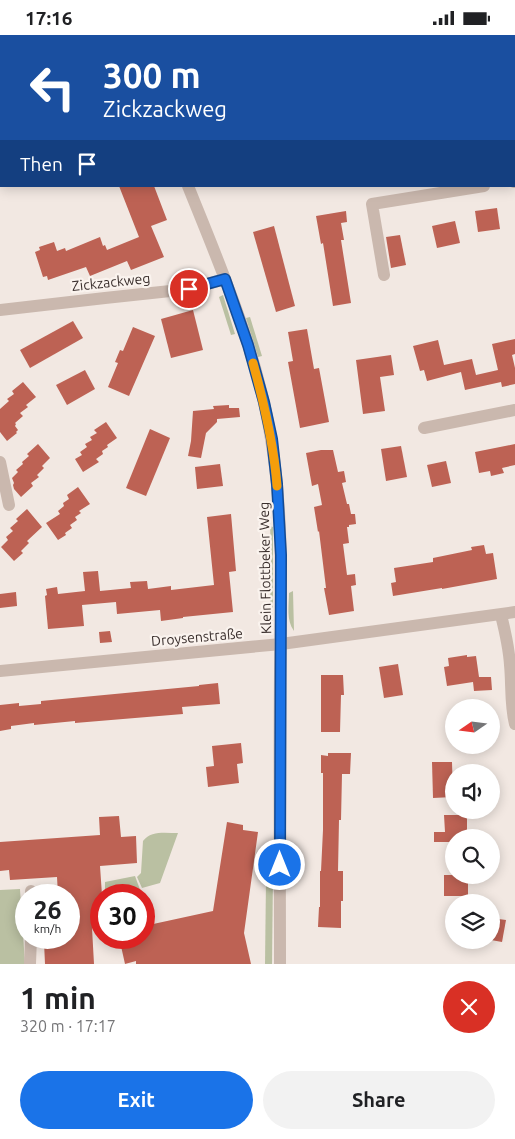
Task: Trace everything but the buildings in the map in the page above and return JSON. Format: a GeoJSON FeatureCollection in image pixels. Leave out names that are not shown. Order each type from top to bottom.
{"type":"FeatureCollection","features":[{"type":"Feature","properties":{"kind":"street","name":"Klein Flottbeker Weg"},"geometry":{"type":"LineString","coordinates":[[188,187],[225,279],[248,345],[272,439],[277,484],[281,555],[280,964]]}},
{"type":"Feature","properties":{"kind":"street"},"geometry":{"type":"LineString","coordinates":[[384,275],[372,204],[478,187]]}},
{"type":"Feature","properties":{"kind":"street","name":"Zickzackweg"},"geometry":{"type":"LineString","coordinates":[[0,310],[189,289],[225,279]]}},
{"type":"Feature","properties":{"kind":"street"},"geometry":{"type":"LineString","coordinates":[[424,428],[515,410]]}},
{"type":"Feature","properties":{"kind":"street"},"geometry":{"type":"LineString","coordinates":[[0,462],[9,505]]}},
{"type":"Feature","properties":{"kind":"street","name":"Droysenstraße"},"geometry":{"type":"LineString","coordinates":[[0,671],[281,644],[515,612]]}},
{"type":"Feature","properties":{"kind":"street"},"geometry":{"type":"LineString","coordinates":[[501,615],[508,645],[511,703],[515,724]]}},
{"type":"Feature","properties":{"kind":"street"},"geometry":{"type":"LineString","coordinates":[[30,949],[30,964]]}},
{"type":"Feature","properties":{"kind":"green space"},"geometry":{"type":"Polygon","coordinates":[[[223,295],[235,334],[231,335],[219,297],[223,295]]]}},
{"type":"Feature","properties":{"kind":"green space"},"geometry":{"type":"Polygon","coordinates":[[[250,317],[262,356],[258,357],[246,318],[250,317]]]}},
{"type":"Feature","properties":{"kind":"green space"},"geometry":{"type":"Polygon","coordinates":[[[270,526],[273,527],[273,624],[268,634],[271,580],[270,526]]]}},
{"type":"Feature","properties":{"kind":"green space"},"geometry":{"type":"Polygon","coordinates":[[[293,591],[294,631],[291,627],[288,613],[289,593],[293,591]]]}},
{"type":"Feature","properties":{"kind":"green space"},"geometry":{"type":"Polygon","coordinates":[[[178,833],[160,883],[140,884],[137,877],[141,873],[143,841],[150,835],[178,833]]]}},
{"type":"Feature","properties":{"kind":"green space"},"geometry":{"type":"Polygon","coordinates":[[[269,872],[273,874],[272,964],[265,964],[266,880],[269,872]]]}},
{"type":"Feature","properties":{"kind":"green space"},"geometry":{"type":"Polygon","coordinates":[[[135,876],[138,884],[105,884],[105,882],[135,876]]]}},
{"type":"Feature","properties":{"kind":"green space"},"geometry":{"type":"Polygon","coordinates":[[[15,889],[15,949],[24,949],[25,964],[0,964],[0,890],[15,889]]]}},
{"type":"Feature","properties":{"kind":"slow traffic"},"geometry":{"type":"LineString","coordinates":[[253,363],[272,439],[277,486]]}},
{"type":"Feature","properties":{"kind":"route"},"geometry":{"type":"LineString","coordinates":[[189,289],[225,279],[248,345],[272,439],[277,484],[281,555],[280,865]]}}]}
